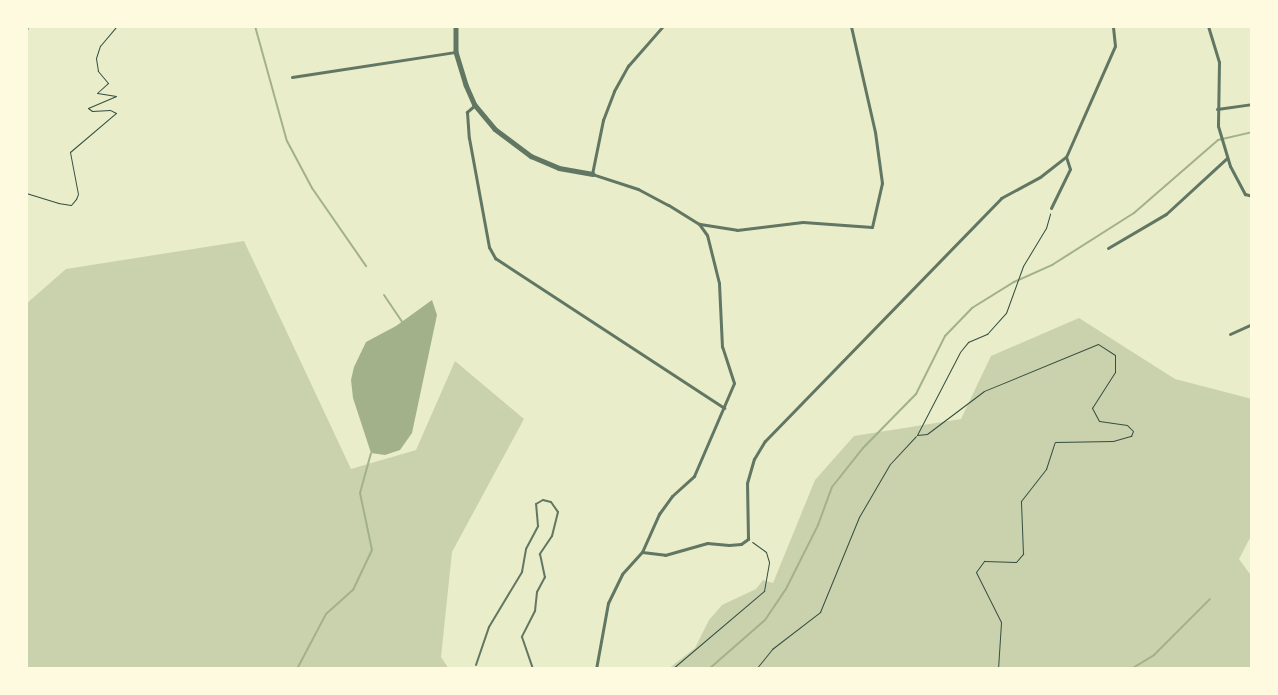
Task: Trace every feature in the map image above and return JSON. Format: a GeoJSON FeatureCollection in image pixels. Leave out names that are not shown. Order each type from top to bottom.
{"type":"FeatureCollection","features":[{"type":"Feature","properties":{"kind":"street"},"geometry":{"type":"LineString","coordinates":[[456,26],[456,52],[475,105],[495,128],[530,156],[559,168],[592,174],[638,189],[699,224],[738,230],[803,222],[872,227],[882,183],[875,132],[851,26]]}},
{"type":"Feature","properties":{"kind":"street"},"geometry":{"type":"LineString","coordinates":[[594,26],[614,26]]}},
{"type":"Feature","properties":{"kind":"street"},"geometry":{"type":"LineString","coordinates":[[592,174],[604,119],[614,91],[628,66],[663,26]]}},
{"type":"Feature","properties":{"kind":"street"},"geometry":{"type":"LineString","coordinates":[[642,552],[665,555],[707,543],[741,544],[748,539],[747,483],[754,459],[765,441],[1001,198],[1040,177],[1066,156],[1115,46],[1113,26]]}},
{"type":"Feature","properties":{"kind":"street"},"geometry":{"type":"LineString","coordinates":[[1208,26],[1219,62],[1218,126],[1227,158],[1245,194],[1252,196]]}},
{"type":"Feature","properties":{"kind":"street"},"geometry":{"type":"LineString","coordinates":[[292,77],[456,52]]}},
{"type":"Feature","properties":{"kind":"street"},"geometry":{"type":"LineString","coordinates":[[1217,109],[1252,104]]}},
{"type":"Feature","properties":{"kind":"street"},"geometry":{"type":"LineString","coordinates":[[475,105],[467,112],[468,138],[489,248],[495,258],[724,408]]}},
{"type":"Feature","properties":{"kind":"street"},"geometry":{"type":"LineString","coordinates":[[1051,208],[1070,169],[1066,156]]}},
{"type":"Feature","properties":{"kind":"street"},"geometry":{"type":"LineString","coordinates":[[1108,248],[1166,214],[1227,158]]}},
{"type":"Feature","properties":{"kind":"street"},"geometry":{"type":"LineString","coordinates":[[596,669],[608,604],[622,574],[642,552],[659,514],[694,476],[734,383],[722,347],[720,283],[707,235],[699,224]]}},
{"type":"Feature","properties":{"kind":"street"},"geometry":{"type":"LineString","coordinates":[[1230,334],[1252,324]]}},
{"type":"Feature","properties":{"kind":"lane"},"geometry":{"type":"LineString","coordinates":[[476,665],[490,627],[522,572],[526,549],[538,526],[536,504],[543,500],[551,502],[558,512],[552,536],[540,554],[545,577],[537,592],[536,611],[522,637],[533,669]]}},
{"type":"Feature","properties":{"kind":"path"},"geometry":{"type":"LineString","coordinates":[[26,193],[71,205],[78,194],[71,166],[71,151],[116,113],[110,110],[92,111],[88,108],[116,96],[97,93],[108,83],[98,71],[96,58],[100,46],[117,26]]}},
{"type":"Feature","properties":{"kind":"path"},"geometry":{"type":"LineString","coordinates":[[756,669],[772,649],[820,612],[860,517],[890,464],[917,435],[960,352],[968,342],[987,334],[1006,313],[1023,266],[1046,228],[1051,208]]}},
{"type":"Feature","properties":{"kind":"path"},"geometry":{"type":"LineString","coordinates":[[917,435],[927,434],[984,391],[1098,344],[1115,355],[1115,372],[1092,408],[1099,421],[1127,425],[1133,431],[1130,436],[1113,441],[1055,442],[1046,469],[1021,501],[1023,554],[1016,562],[984,561],[976,572],[1001,622],[998,669]]}},
{"type":"Feature","properties":{"kind":"path"},"geometry":{"type":"LineString","coordinates":[[672,669],[764,591],[770,562],[766,552],[748,539]]}},
{"type":"Feature","properties":{"kind":"shaded area"},"geometry":{"type":"Polygon","coordinates":[[[244,241],[351,469],[416,450],[455,361],[524,419],[452,552],[441,657],[449,669],[26,669],[26,304],[66,269],[244,241]]]}},
{"type":"Feature","properties":{"kind":"shaded area"},"geometry":{"type":"Polygon","coordinates":[[[432,300],[437,315],[412,433],[400,450],[385,455],[371,453],[353,398],[351,380],[354,367],[366,342],[396,326],[432,300]]]}},
{"type":"Feature","properties":{"kind":"shaded area"},"geometry":{"type":"Polygon","coordinates":[[[1079,318],[1175,379],[1252,399],[1252,534],[1239,559],[1252,577],[1252,669],[668,669],[695,648],[709,620],[722,605],[756,589],[763,580],[773,583],[815,480],[854,436],[961,419],[991,356],[1079,318]]]}},
{"type":"Feature","properties":{"kind":"waterway"},"geometry":{"type":"LineString","coordinates":[[255,26],[287,141],[312,188],[366,266]]}},
{"type":"Feature","properties":{"kind":"waterway"},"geometry":{"type":"LineString","coordinates":[[709,669],[765,620],[786,589],[818,525],[832,487],[863,448],[916,394],[945,336],[972,308],[1014,282],[1052,265],[1134,213],[1218,140],[1252,132]]}},
{"type":"Feature","properties":{"kind":"waterway"},"geometry":{"type":"LineString","coordinates":[[384,295],[402,322]]}},
{"type":"Feature","properties":{"kind":"waterway"},"geometry":{"type":"LineString","coordinates":[[297,669],[326,614],[353,590],[372,550],[360,493],[371,453]]}},
{"type":"Feature","properties":{"kind":"waterway"},"geometry":{"type":"LineString","coordinates":[[1131,669],[1154,655],[1210,599]]}}]}
